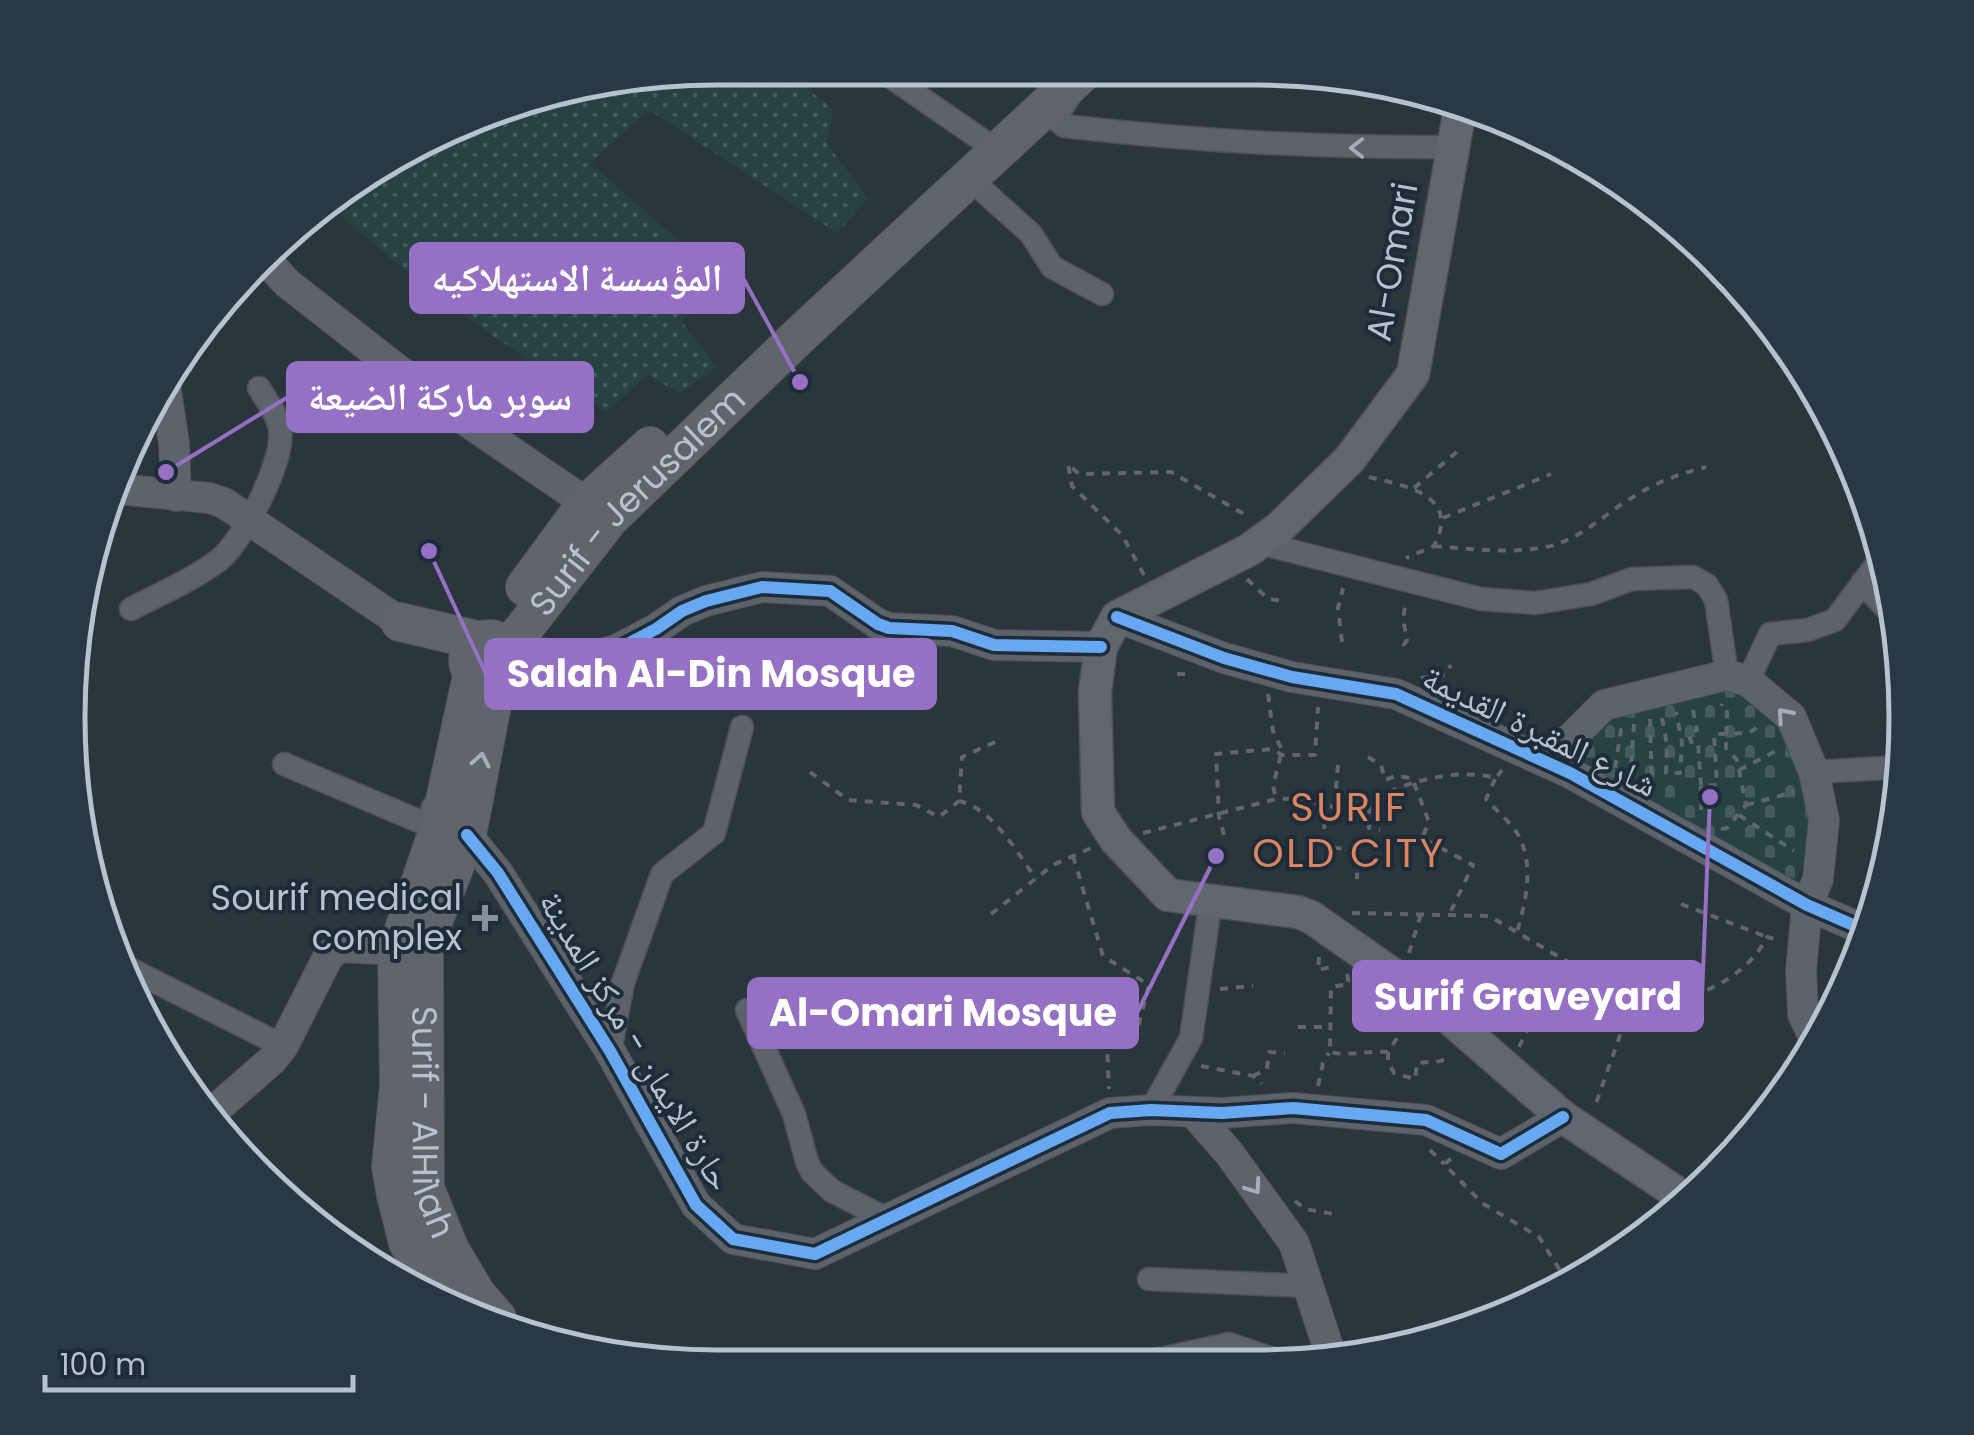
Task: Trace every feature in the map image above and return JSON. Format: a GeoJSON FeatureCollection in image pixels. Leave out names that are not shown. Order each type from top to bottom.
{"type":"FeatureCollection","features":[{"type":"Feature","properties":{"kind":"main road","name":"Surif - Jerusalem"},"geometry":{"type":"LineString","coordinates":[[489,659],[598,511],[1040,85]]}},
{"type":"Feature","properties":{"kind":"main road","name":"Surif - Jerusalem"},"geometry":{"type":"LineString","coordinates":[[598,511],[800,335],[1070,85]]}},
{"type":"Feature","properties":{"kind":"main road","name":"Al-Omari"},"geometry":{"type":"LineString","coordinates":[[1117,617],[1257,535],[1349,460],[1413,374],[1459,119]]}},
{"type":"Feature","properties":{"kind":"main road"},"geometry":{"type":"LineString","coordinates":[[1117,617],[1101,647],[1095,692],[1098,812],[1116,840],[1168,895],[1298,912],[1311,918],[1424,997],[1572,1123],[1675,1192]]}},
{"type":"Feature","properties":{"kind":"main road"},"geometry":{"type":"LineString","coordinates":[[400,622],[489,659]]}},
{"type":"Feature","properties":{"kind":"main road","name":"Surif - AlHilah"},"geometry":{"type":"LineString","coordinates":[[438,1285],[408,1243],[391,1166],[399,1086],[397,950],[439,828],[447,790],[489,659]]}},
{"type":"Feature","properties":{"kind":"main road","name":"Surif - AlHilah"},"geometry":{"type":"LineString","coordinates":[[486,1306],[450,1250],[426,1188],[424,945],[467,836],[489,659]]}},
{"type":"Feature","properties":{"kind":"main road"},"geometry":{"type":"LineString","coordinates":[[447,790],[446,812],[467,836]]}},
{"type":"Feature","properties":{"kind":"street"},"geometry":{"type":"LineString","coordinates":[[903,85],[982,140]]}},
{"type":"Feature","properties":{"kind":"street"},"geometry":{"type":"LineString","coordinates":[[1075,85],[1058,114],[1058,121],[1064,126],[1185,140],[1333,148],[1454,148]]}},
{"type":"Feature","properties":{"kind":"street"},"geometry":{"type":"LineString","coordinates":[[970,179],[1032,234],[1052,267],[1102,294]]}},
{"type":"Feature","properties":{"kind":"street"},"geometry":{"type":"LineString","coordinates":[[273,267],[287,283],[443,405],[598,511]]}},
{"type":"Feature","properties":{"kind":"street"},"geometry":{"type":"LineString","coordinates":[[131,610],[221,558],[249,518],[280,447],[279,426],[259,388]]}},
{"type":"Feature","properties":{"kind":"street"},"geometry":{"type":"LineString","coordinates":[[168,405],[176,496]]}},
{"type":"Feature","properties":{"kind":"street"},"geometry":{"type":"LineString","coordinates":[[127,490],[209,498],[224,503],[400,622]]}},
{"type":"Feature","properties":{"kind":"street"},"geometry":{"type":"LineString","coordinates":[[1257,535],[1481,598],[1535,603],[1591,594],[1632,579],[1693,577],[1707,584],[1717,601],[1733,684],[1792,717],[1824,820],[1818,879],[1807,906],[1802,985],[1803,1014],[1808,1026]]}},
{"type":"Feature","properties":{"kind":"street"},"geometry":{"type":"LineString","coordinates":[[1733,684],[1770,634],[1808,630],[1835,620],[1871,571]]}},
{"type":"Feature","properties":{"kind":"street"},"geometry":{"type":"LineString","coordinates":[[1862,583],[1878,600]]}},
{"type":"Feature","properties":{"kind":"street"},"geometry":{"type":"LineString","coordinates":[[489,659],[548,670],[618,649],[706,601],[762,587],[830,591],[889,628],[952,631],[994,645],[1101,647]]}},
{"type":"Feature","properties":{"kind":"street","name":"شارع المقبرة القديمة"},"geometry":{"type":"LineString","coordinates":[[1117,617],[1224,658],[1292,677],[1396,694],[1547,762],[1807,906],[1853,925]]}},
{"type":"Feature","properties":{"kind":"street","name":"شارع المقبرة القديمة"},"geometry":{"type":"LineString","coordinates":[[1547,762],[1604,705],[1733,684]]}},
{"type":"Feature","properties":{"kind":"street"},"geometry":{"type":"LineString","coordinates":[[610,1051],[623,983],[662,874],[714,833],[742,727]]}},
{"type":"Feature","properties":{"kind":"street"},"geometry":{"type":"LineString","coordinates":[[284,764],[428,825],[438,789],[447,790]]}},
{"type":"Feature","properties":{"kind":"street"},"geometry":{"type":"LineString","coordinates":[[1811,781],[1887,769]]}},
{"type":"Feature","properties":{"kind":"street","name":"حارة الايمان - مركز المدينة"},"geometry":{"type":"LineString","coordinates":[[467,836],[498,874],[610,1051],[696,1205],[733,1239],[815,1254],[1110,1114],[1151,1110],[1222,1114],[1292,1108],[1426,1120],[1501,1154],[1572,1123]]}},
{"type":"Feature","properties":{"kind":"street"},"geometry":{"type":"LineString","coordinates":[[1151,1110],[1191,1038],[1211,899]]}},
{"type":"Feature","properties":{"kind":"street"},"geometry":{"type":"LineString","coordinates":[[216,1103],[232,1078],[272,1060],[328,957],[339,947],[397,950]]}},
{"type":"Feature","properties":{"kind":"street"},"geometry":{"type":"LineString","coordinates":[[139,974],[283,1046]]}},
{"type":"Feature","properties":{"kind":"street"},"geometry":{"type":"LineString","coordinates":[[747,1010],[794,1114],[812,1172],[832,1190],[886,1218]]}},
{"type":"Feature","properties":{"kind":"street"},"geometry":{"type":"LineString","coordinates":[[1193,1112],[1230,1153],[1294,1243],[1328,1346]]}},
{"type":"Feature","properties":{"kind":"street"},"geometry":{"type":"LineString","coordinates":[[1150,1279],[1308,1286]]}},
{"type":"Feature","properties":{"kind":"street"},"geometry":{"type":"LineString","coordinates":[[1202,1350],[1229,1344],[1247,1350]]}},
{"type":"Feature","properties":{"kind":"path"},"geometry":{"type":"LineString","coordinates":[[1414,488],[1458,451]]}},
{"type":"Feature","properties":{"kind":"path"},"geometry":{"type":"LineString","coordinates":[[1349,460],[1369,477],[1414,488],[1436,505],[1443,518],[1442,531],[1434,546]]}},
{"type":"Feature","properties":{"kind":"path"},"geometry":{"type":"LineString","coordinates":[[1145,577],[1122,535],[1072,486],[1068,464],[1079,474],[1171,472],[1242,513],[1257,535]]}},
{"type":"Feature","properties":{"kind":"path"},"geometry":{"type":"LineString","coordinates":[[1404,559],[1434,546],[1478,550],[1546,547],[1590,528],[1662,479],[1706,467]]}},
{"type":"Feature","properties":{"kind":"path"},"geometry":{"type":"LineString","coordinates":[[1443,518],[1551,474]]}},
{"type":"Feature","properties":{"kind":"path"},"geometry":{"type":"LineString","coordinates":[[1236,570],[1268,599],[1286,601]]}},
{"type":"Feature","properties":{"kind":"path"},"geometry":{"type":"LineString","coordinates":[[1342,642],[1338,608],[1348,580]]}},
{"type":"Feature","properties":{"kind":"path"},"geometry":{"type":"LineString","coordinates":[[1403,646],[1407,640],[1403,619],[1408,593]]}},
{"type":"Feature","properties":{"kind":"path"},"geometry":{"type":"LineString","coordinates":[[1733,684],[1721,709],[1726,712],[1726,748],[1737,760],[1746,805]]}},
{"type":"Feature","properties":{"kind":"path"},"geometry":{"type":"LineString","coordinates":[[1269,690],[1273,731],[1282,755],[1273,786],[1276,799]]}},
{"type":"Feature","properties":{"kind":"path"},"geometry":{"type":"LineString","coordinates":[[1224,835],[1219,816],[1216,754],[1272,749],[1282,755],[1315,754],[1318,704]]}},
{"type":"Feature","properties":{"kind":"path"},"geometry":{"type":"LineString","coordinates":[[1692,706],[1697,730],[1688,734],[1691,742],[1698,742],[1700,805],[1705,827]]}},
{"type":"Feature","properties":{"kind":"path"},"geometry":{"type":"LineString","coordinates":[[1614,774],[1620,730],[1634,722],[1630,781],[1652,792],[1650,715],[1662,714],[1666,773],[1680,773],[1682,742],[1676,708]]}},
{"type":"Feature","properties":{"kind":"path"},"geometry":{"type":"LineString","coordinates":[[1701,786],[1717,785],[1714,734],[1748,733],[1761,725]]}},
{"type":"Feature","properties":{"kind":"path"},"geometry":{"type":"LineString","coordinates":[[810,772],[848,800],[916,805],[940,818],[959,801],[962,757],[995,742]]}},
{"type":"Feature","properties":{"kind":"path"},"geometry":{"type":"LineString","coordinates":[[1740,770],[1790,744]]}},
{"type":"Feature","properties":{"kind":"path"},"geometry":{"type":"LineString","coordinates":[[1368,757],[1381,765],[1385,780],[1412,778],[1429,822],[1422,838],[1473,865],[1449,915]]}},
{"type":"Feature","properties":{"kind":"path"},"geometry":{"type":"LineString","coordinates":[[1511,760],[1486,799],[1522,840],[1526,862],[1524,908],[1518,932]]}},
{"type":"Feature","properties":{"kind":"path"},"geometry":{"type":"LineString","coordinates":[[1338,766],[1336,787],[1354,796],[1356,806]]}},
{"type":"Feature","properties":{"kind":"path"},"geometry":{"type":"LineString","coordinates":[[992,914],[1072,856],[1116,840],[1276,799],[1325,806],[1369,806],[1388,792],[1414,784],[1476,772],[1496,778]]}},
{"type":"Feature","properties":{"kind":"path"},"geometry":{"type":"LineString","coordinates":[[1712,832],[1726,828],[1746,805],[1811,781]]}},
{"type":"Feature","properties":{"kind":"path"},"geometry":{"type":"LineString","coordinates":[[959,801],[984,813],[1036,879]]}},
{"type":"Feature","properties":{"kind":"path"},"geometry":{"type":"LineString","coordinates":[[1325,806],[1324,842],[1336,848],[1358,850],[1356,879]]}},
{"type":"Feature","properties":{"kind":"path"},"geometry":{"type":"LineString","coordinates":[[1369,806],[1369,828],[1380,830]]}},
{"type":"Feature","properties":{"kind":"path"},"geometry":{"type":"LineString","coordinates":[[1740,815],[1796,852]]}},
{"type":"Feature","properties":{"kind":"path"},"geometry":{"type":"LineString","coordinates":[[1072,856],[1103,956],[1148,985],[1134,1043],[1107,1044],[1109,1090]]}},
{"type":"Feature","properties":{"kind":"path"},"geometry":{"type":"LineString","coordinates":[[1681,904],[1785,941]]}},
{"type":"Feature","properties":{"kind":"path"},"geometry":{"type":"LineString","coordinates":[[1388,1052],[1367,1050],[1348,1057],[1330,1052],[1330,987],[1348,984],[1344,964],[1318,970],[1321,938],[1311,918],[1328,912],[1488,916],[1628,997],[1675,1001],[1715,987],[1759,952],[1766,936]]}},
{"type":"Feature","properties":{"kind":"path"},"geometry":{"type":"LineString","coordinates":[[1406,959],[1421,914]]}},
{"type":"Feature","properties":{"kind":"path"},"geometry":{"type":"LineString","coordinates":[[1205,990],[1253,986]]}},
{"type":"Feature","properties":{"kind":"path"},"geometry":{"type":"LineString","coordinates":[[1572,1123],[1589,1122],[1624,1027],[1628,997]]}},
{"type":"Feature","properties":{"kind":"path"},"geometry":{"type":"LineString","coordinates":[[1419,1006],[1388,1052],[1394,1073],[1415,1079],[1417,1062],[1440,1061],[1459,1046]]}},
{"type":"Feature","properties":{"kind":"path"},"geometry":{"type":"LineString","coordinates":[[1514,1056],[1532,1022]]}},
{"type":"Feature","properties":{"kind":"path"},"geometry":{"type":"LineString","coordinates":[[1298,1027],[1329,1027]]}},
{"type":"Feature","properties":{"kind":"path"},"geometry":{"type":"LineString","coordinates":[[1252,1076],[1266,1069],[1269,1052],[1285,1053]]}},
{"type":"Feature","properties":{"kind":"path"},"geometry":{"type":"LineString","coordinates":[[1455,1156],[1444,1164],[1482,1202],[1539,1237],[1561,1272]]}},
{"type":"Feature","properties":{"kind":"path"},"geometry":{"type":"LineString","coordinates":[[1288,1198],[1302,1203],[1304,1209],[1334,1214]]}},
{"type":"Feature","properties":{"kind":"green space"},"geometry":{"type":"Polygon","coordinates":[[[804,85],[833,110],[827,144],[868,198],[837,233],[649,110],[590,163],[734,289],[681,321],[717,367],[680,393],[647,375],[606,412],[498,339],[337,212],[438,150],[475,133],[554,107],[594,97],[676,86],[804,85]]]}},
{"type":"Feature","properties":{"kind":"green space"},"geometry":{"type":"Polygon","coordinates":[[[1737,684],[1787,722],[1818,824],[1797,880],[1549,770],[1606,711],[1737,684]]]}},
{"type":"Feature","properties":{"kind":"cycle path"},"geometry":{"type":"LineString","coordinates":[[509,667],[548,670],[618,649],[682,611],[762,587],[830,591],[889,628],[952,631],[994,645],[1101,647]]}},
{"type":"Feature","properties":{"kind":"cycle path"},"geometry":{"type":"LineString","coordinates":[[1117,617],[1224,658],[1292,677],[1396,694],[1570,773],[1807,905],[1853,925]]}},
{"type":"Feature","properties":{"kind":"cycle path"},"geometry":{"type":"LineString","coordinates":[[467,835],[498,873],[610,1051],[696,1205],[733,1239],[815,1254],[1110,1113],[1222,1113],[1293,1108],[1426,1120],[1501,1154],[1563,1117]]}},
{"type":"Feature","properties":{"kind":"place","name":"المؤسسة الاستهلاكيه"},"geometry":{"type":"Point","coordinates":[800,382]}},
{"type":"Feature","properties":{"kind":"place","name":"سوبر ماركة الضيعة"},"geometry":{"type":"Point","coordinates":[166,472]}},
{"type":"Feature","properties":{"kind":"place","name":"Salah Al-Din Mosque"},"geometry":{"type":"Point","coordinates":[429,551]}},
{"type":"Feature","properties":{"kind":"place","name":"Surif Graveyard"},"geometry":{"type":"Point","coordinates":[1710,797]}},
{"type":"Feature","properties":{"kind":"place","name":"Al-Omari Mosque"},"geometry":{"type":"Point","coordinates":[1216,856]}},
{"type":"Feature","properties":{"kind":"place","name":"Sourif medical complex"},"geometry":{"type":"Point","coordinates":[485,918]}},
{"type":"Feature","properties":{"kind":"district","name":"SURIF OLD CITY"},"geometry":{"type":"Point","coordinates":[1349,830]}}]}
